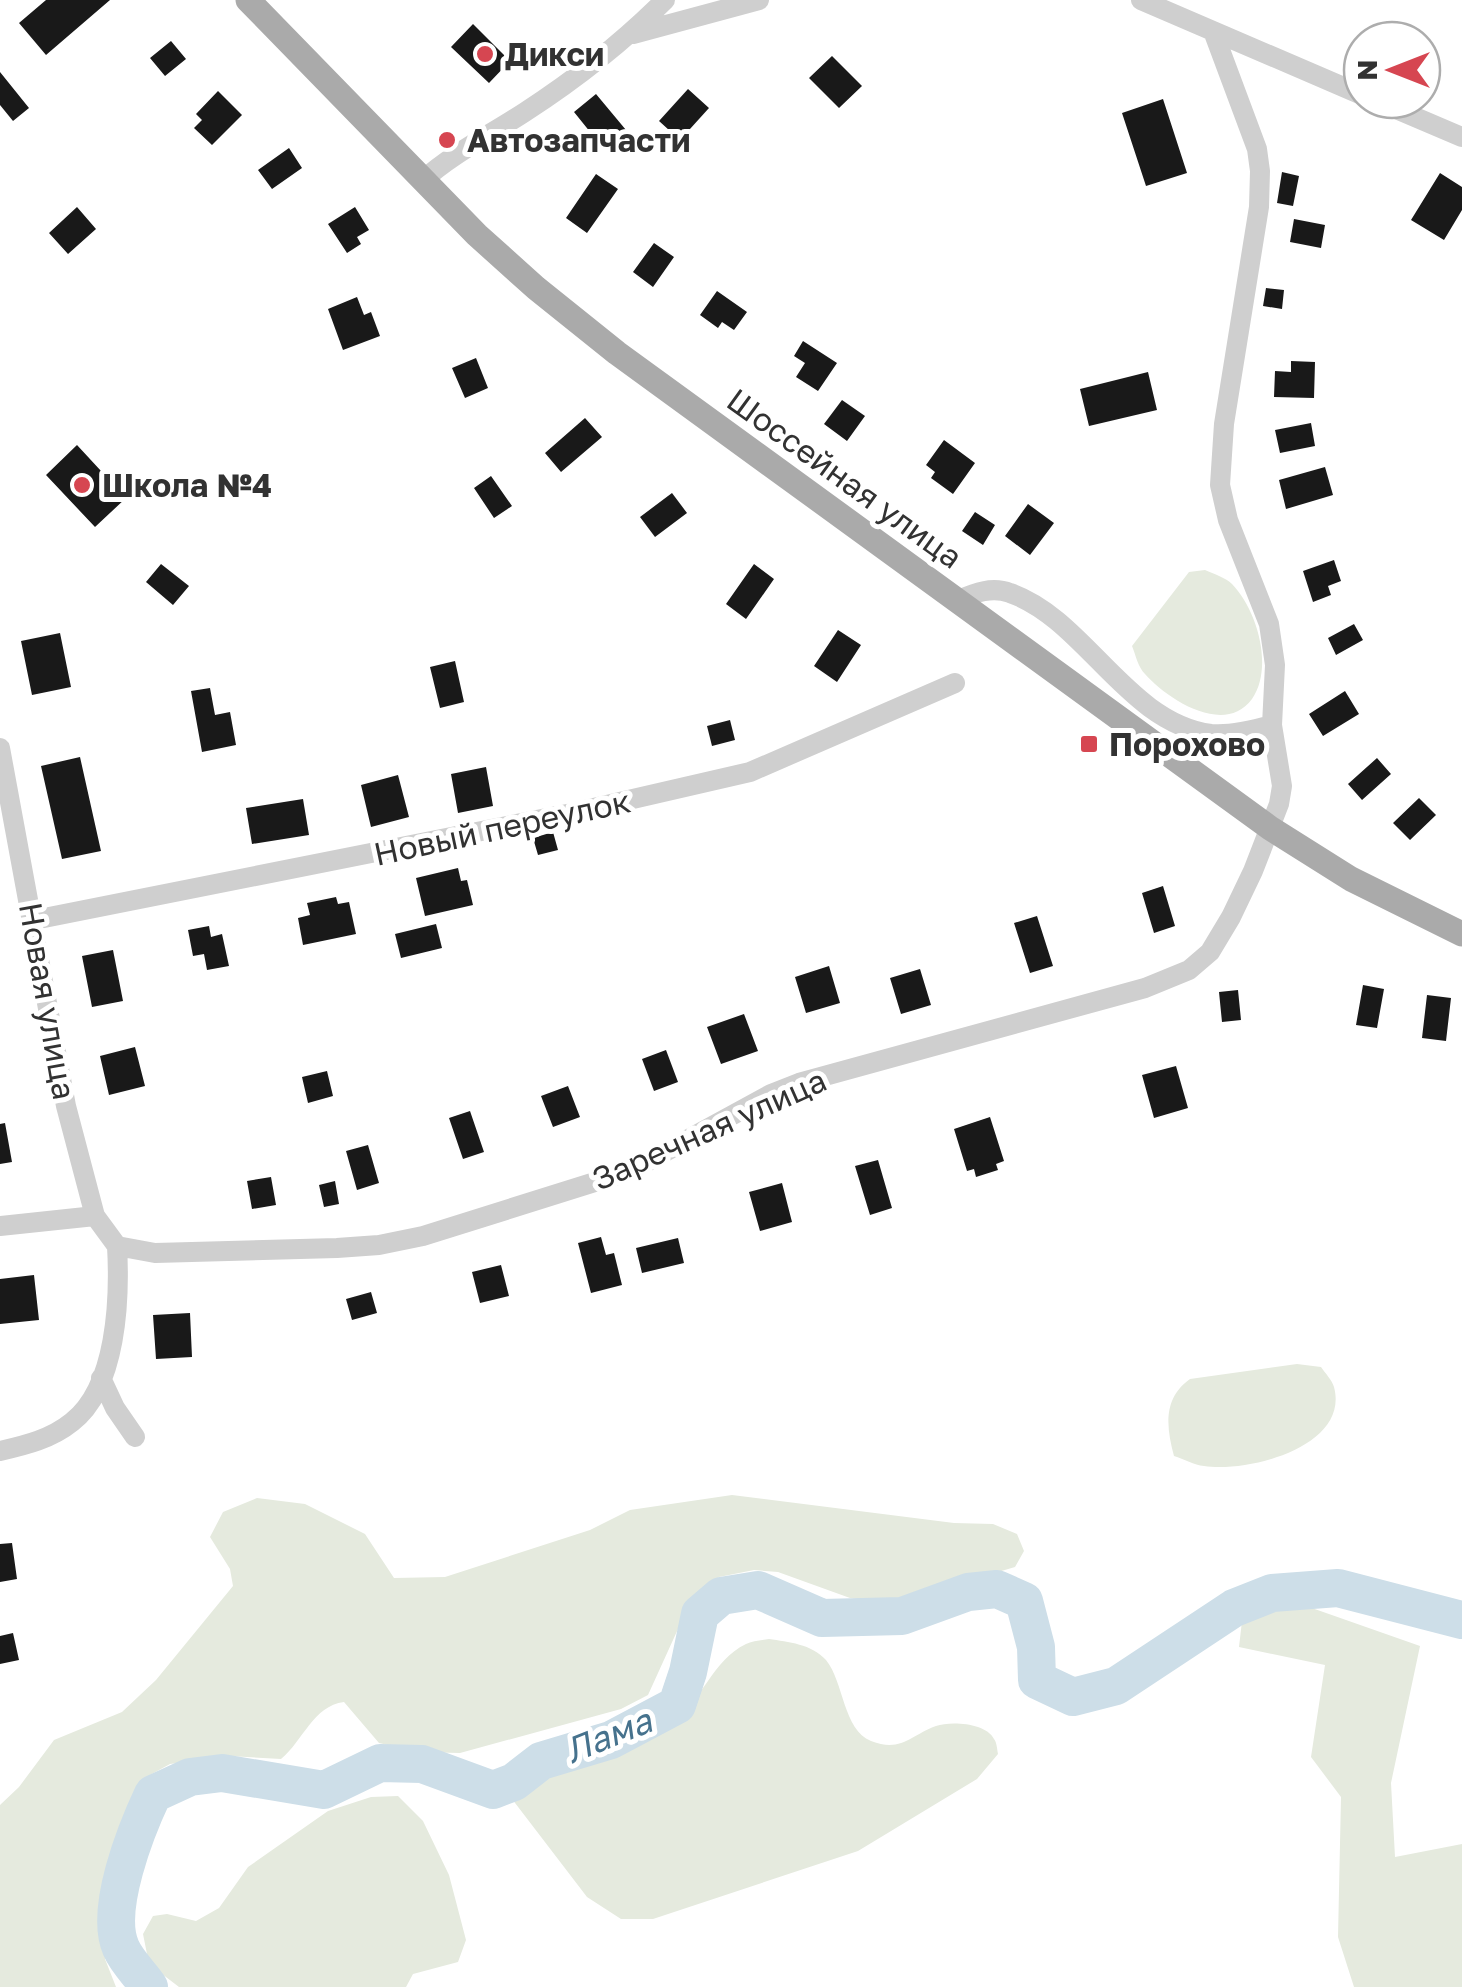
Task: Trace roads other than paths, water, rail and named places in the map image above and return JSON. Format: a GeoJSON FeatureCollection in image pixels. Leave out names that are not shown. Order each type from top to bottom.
{"type":"FeatureCollection","features":[{"type":"Feature","properties":{"kind":"main road","name":"Шоссейная улица"},"geometry":{"type":"LineString","coordinates":[[248,0],[422,182],[536,288],[603,342],[1270,828],[1351,879],[1462,934]]}},
{"type":"Feature","properties":{"kind":"street"},"geometry":{"type":"LineString","coordinates":[[422,182],[443,162],[582,74],[665,0]]}},
{"type":"Feature","properties":{"kind":"street"},"geometry":{"type":"LineString","coordinates":[[631,34],[758,0]]}},
{"type":"Feature","properties":{"kind":"street"},"geometry":{"type":"LineString","coordinates":[[1141,0],[1342,86]]}},
{"type":"Feature","properties":{"kind":"street","name":"Заречная улица"},"geometry":{"type":"LineString","coordinates":[[117,1246],[155,1253],[337,1248],[423,1236],[630,1170],[771,1094],[799,1083],[1144,988],[1189,970],[1210,952],[1232,917],[1270,828],[1282,786],[1272,724],[1275,665],[1269,624],[1228,520],[1220,485],[1224,424],[1260,208],[1260,170],[1257,148],[1213,31]]}},
{"type":"Feature","properties":{"kind":"street"},"geometry":{"type":"LineString","coordinates":[[1422,120],[1462,137]]}},
{"type":"Feature","properties":{"kind":"street"},"geometry":{"type":"LineString","coordinates":[[958,600],[982,590],[1009,592],[1048,614],[1150,707],[1182,724],[1212,734],[1249,731],[1272,724]]}},
{"type":"Feature","properties":{"kind":"street","name":"Новый переулок"},"geometry":{"type":"LineString","coordinates":[[34,920],[572,814],[722,780],[750,772],[955,683]]}},
{"type":"Feature","properties":{"kind":"street","name":"Новая улица"},"geometry":{"type":"LineString","coordinates":[[0,748],[66,1106],[94,1216],[117,1246]]}},
{"type":"Feature","properties":{"kind":"street"},"geometry":{"type":"LineString","coordinates":[[0,1226],[94,1216]]}},
{"type":"Feature","properties":{"kind":"street"},"geometry":{"type":"LineString","coordinates":[[0,1451],[48,1438],[74,1421],[94,1398],[116,1316],[117,1246]]}},
{"type":"Feature","properties":{"kind":"street"},"geometry":{"type":"LineString","coordinates":[[102,1378],[134,1438]]}},
{"type":"Feature","properties":{"kind":"waterway","name":"Лама"},"geometry":{"type":"LineString","coordinates":[[149,1987],[121,1948],[116,1913],[124,1870],[153,1794],[190,1777],[222,1773],[324,1790],[380,1763],[422,1764],[493,1790],[514,1782],[541,1761],[611,1740],[677,1705],[700,1614],[721,1596],[758,1590],[822,1618],[902,1616],[968,1592],[997,1589],[1024,1601],[1036,1647],[1037,1680],[1073,1697],[1116,1686],[1234,1608],[1272,1593],[1338,1588],[1462,1620]]}},
{"type":"Feature","properties":{"kind":"place","name":"Дикси"},"geometry":{"type":"Point","coordinates":[485,54]}},
{"type":"Feature","properties":{"kind":"place","name":"Автозапчасти"},"geometry":{"type":"Point","coordinates":[447,140]}},
{"type":"Feature","properties":{"kind":"place","name":"Школа №4"},"geometry":{"type":"Point","coordinates":[82,485]}},
{"type":"Feature","properties":{"kind":"place","name":"Порохово"},"geometry":{"type":"Point","coordinates":[1089,744]}}]}
